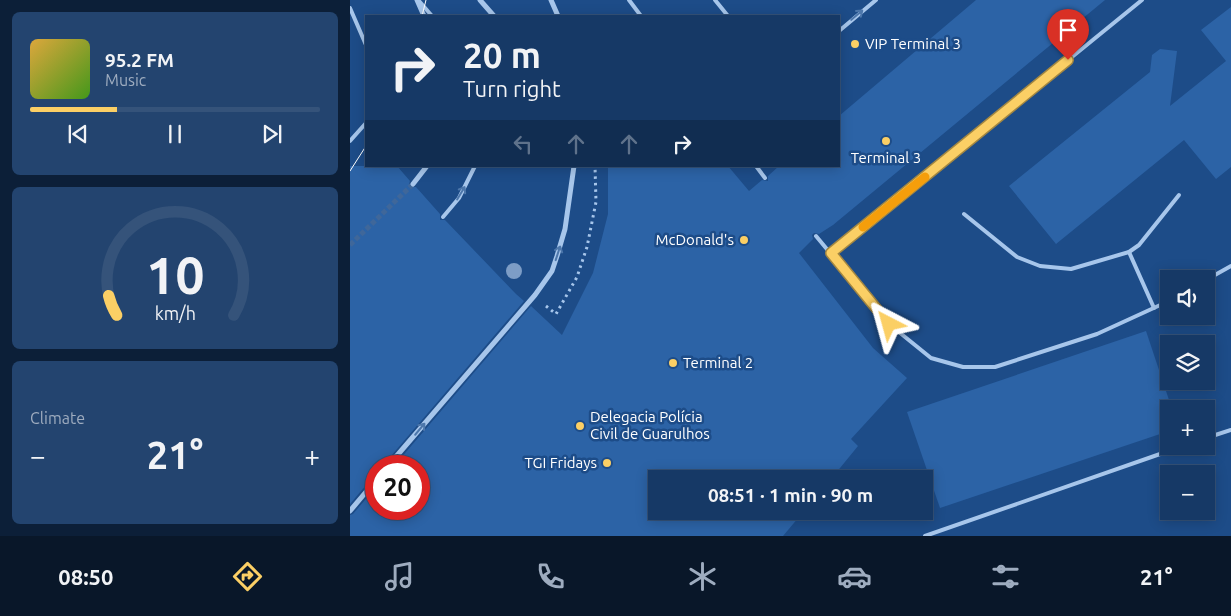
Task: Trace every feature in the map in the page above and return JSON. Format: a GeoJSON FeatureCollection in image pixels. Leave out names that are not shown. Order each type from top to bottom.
{"type":"FeatureCollection","features":[{"type":"Feature","properties":{"kind":"street"},"geometry":{"type":"LineString","coordinates":[[418,0],[424,15]]}},
{"type":"Feature","properties":{"kind":"street"},"geometry":{"type":"LineString","coordinates":[[480,0],[493,15]]}},
{"type":"Feature","properties":{"kind":"street"},"geometry":{"type":"LineString","coordinates":[[551,0],[558,15]]}},
{"type":"Feature","properties":{"kind":"street"},"geometry":{"type":"LineString","coordinates":[[413,184],[426,167]]}},
{"type":"Feature","properties":{"kind":"street"},"geometry":{"type":"LineString","coordinates":[[397,455],[535,295],[552,271],[565,229],[574,167]]}},
{"type":"Feature","properties":{"kind":"street"},"geometry":{"type":"LineString","coordinates":[[350,511],[365,493]]}},
{"type":"Feature","properties":{"kind":"lane"},"geometry":{"type":"LineString","coordinates":[[418,0],[431,15]]}},
{"type":"Feature","properties":{"kind":"lane"},"geometry":{"type":"LineString","coordinates":[[629,0],[640,15]]}},
{"type":"Feature","properties":{"kind":"lane"},"geometry":{"type":"LineString","coordinates":[[715,0],[727,15]]}},
{"type":"Feature","properties":{"kind":"lane"},"geometry":{"type":"LineString","coordinates":[[840,30],[876,0]]}},
{"type":"Feature","properties":{"kind":"lane"},"geometry":{"type":"LineString","coordinates":[[831,253],[1142,0]]}},
{"type":"Feature","properties":{"kind":"lane"},"geometry":{"type":"LineString","coordinates":[[350,8],[365,43]]}},
{"type":"Feature","properties":{"kind":"lane"},"geometry":{"type":"LineString","coordinates":[[350,141],[365,124]]}},
{"type":"Feature","properties":{"kind":"lane"},"geometry":{"type":"LineString","coordinates":[[443,217],[459,198],[474,167]]}},
{"type":"Feature","properties":{"kind":"lane"},"geometry":{"type":"LineString","coordinates":[[757,167],[765,178]]}},
{"type":"Feature","properties":{"kind":"lane"},"geometry":{"type":"LineString","coordinates":[[964,214],[1017,257],[1040,266],[1071,269],[1129,252],[1139,245],[1179,195]]}},
{"type":"Feature","properties":{"kind":"lane"},"geometry":{"type":"LineString","coordinates":[[816,236],[889,324],[931,358],[963,368],[995,366],[1014,361],[1097,334],[1160,305]]}},
{"type":"Feature","properties":{"kind":"lane"},"geometry":{"type":"LineString","coordinates":[[1129,252],[1154,308]]}},
{"type":"Feature","properties":{"kind":"lane"},"geometry":{"type":"LineString","coordinates":[[1215,275],[1231,266]]}},
{"type":"Feature","properties":{"kind":"lane"},"geometry":{"type":"LineString","coordinates":[[1215,435],[1231,430]]}},
{"type":"Feature","properties":{"kind":"lane"},"geometry":{"type":"LineString","coordinates":[[925,536],[1160,454]]}},
{"type":"Feature","properties":{"kind":"building","name":"Terminal 2"},"geometry":{"type":"Polygon","coordinates":[[[976,0],[1105,0],[833,225],[819,234],[814,233],[812,235],[813,239],[799,253],[873,348],[907,378],[851,439],[858,446],[838,470],[648,470],[648,520],[796,520],[783,536],[350,536],[350,515],[365,500],[365,520],[430,520],[430,455],[403,455],[531,306],[562,335],[593,273],[608,214],[608,167],[729,167],[749,191],[762,180],[768,181],[768,176],[778,167],[840,167],[840,115],[976,0]]]}},
{"type":"Feature","properties":{"kind":"building"},"geometry":{"type":"Polygon","coordinates":[[[1231,7],[1231,167],[1216,179],[1184,140],[1056,244],[1009,186],[1150,72],[1152,55],[1160,49],[1177,51],[1170,106],[1226,61],[1201,30],[1231,7]]]}},
{"type":"Feature","properties":{"kind":"building"},"geometry":{"type":"Polygon","coordinates":[[[350,166],[398,167],[410,181],[410,187],[416,187],[440,214],[440,220],[445,220],[524,301],[392,455],[365,455],[365,486],[350,504],[350,166]]]}},
{"type":"Feature","properties":{"kind":"building"},"geometry":{"type":"Polygon","coordinates":[[[1146,331],[1160,373],[1160,390],[1166,390],[1169,400],[1160,400],[1160,434],[940,508],[933,488],[933,470],[927,470],[907,412],[1146,331]]]}},
{"type":"Feature","properties":{"kind":"tunnel"},"geometry":{"type":"LineString","coordinates":[[350,245],[413,184]]}},
{"type":"Feature","properties":{"kind":"tram line"},"geometry":{"type":"LineString","coordinates":[[422,15],[426,0]]}},
{"type":"Feature","properties":{"kind":"tram line"},"geometry":{"type":"LineString","coordinates":[[350,171],[365,148]]}},
{"type":"Feature","properties":{"kind":"slow traffic"},"geometry":{"type":"LineString","coordinates":[[863,227],[925,177]]}},
{"type":"Feature","properties":{"kind":"place","name":"VIP Terminal 3"},"geometry":{"type":"Point","coordinates":[855,44]}},
{"type":"Feature","properties":{"kind":"place","name":"Terminal 3"},"geometry":{"type":"Point","coordinates":[886,141]}},
{"type":"Feature","properties":{"kind":"place","name":"McDonald's"},"geometry":{"type":"Point","coordinates":[744,240]}},
{"type":"Feature","properties":{"kind":"place","name":"Terminal 2"},"geometry":{"type":"Point","coordinates":[673,363]}},
{"type":"Feature","properties":{"kind":"place","name":"Delegacia Polícia Civil de Guarulhos"},"geometry":{"type":"Point","coordinates":[580,426]}},
{"type":"Feature","properties":{"kind":"place","name":"TGI Fridays"},"geometry":{"type":"Point","coordinates":[607,463]}},
{"type":"Feature","properties":{"kind":"route"},"geometry":{"type":"LineString","coordinates":[[889,324],[831,253],[1068,60]]}}]}
